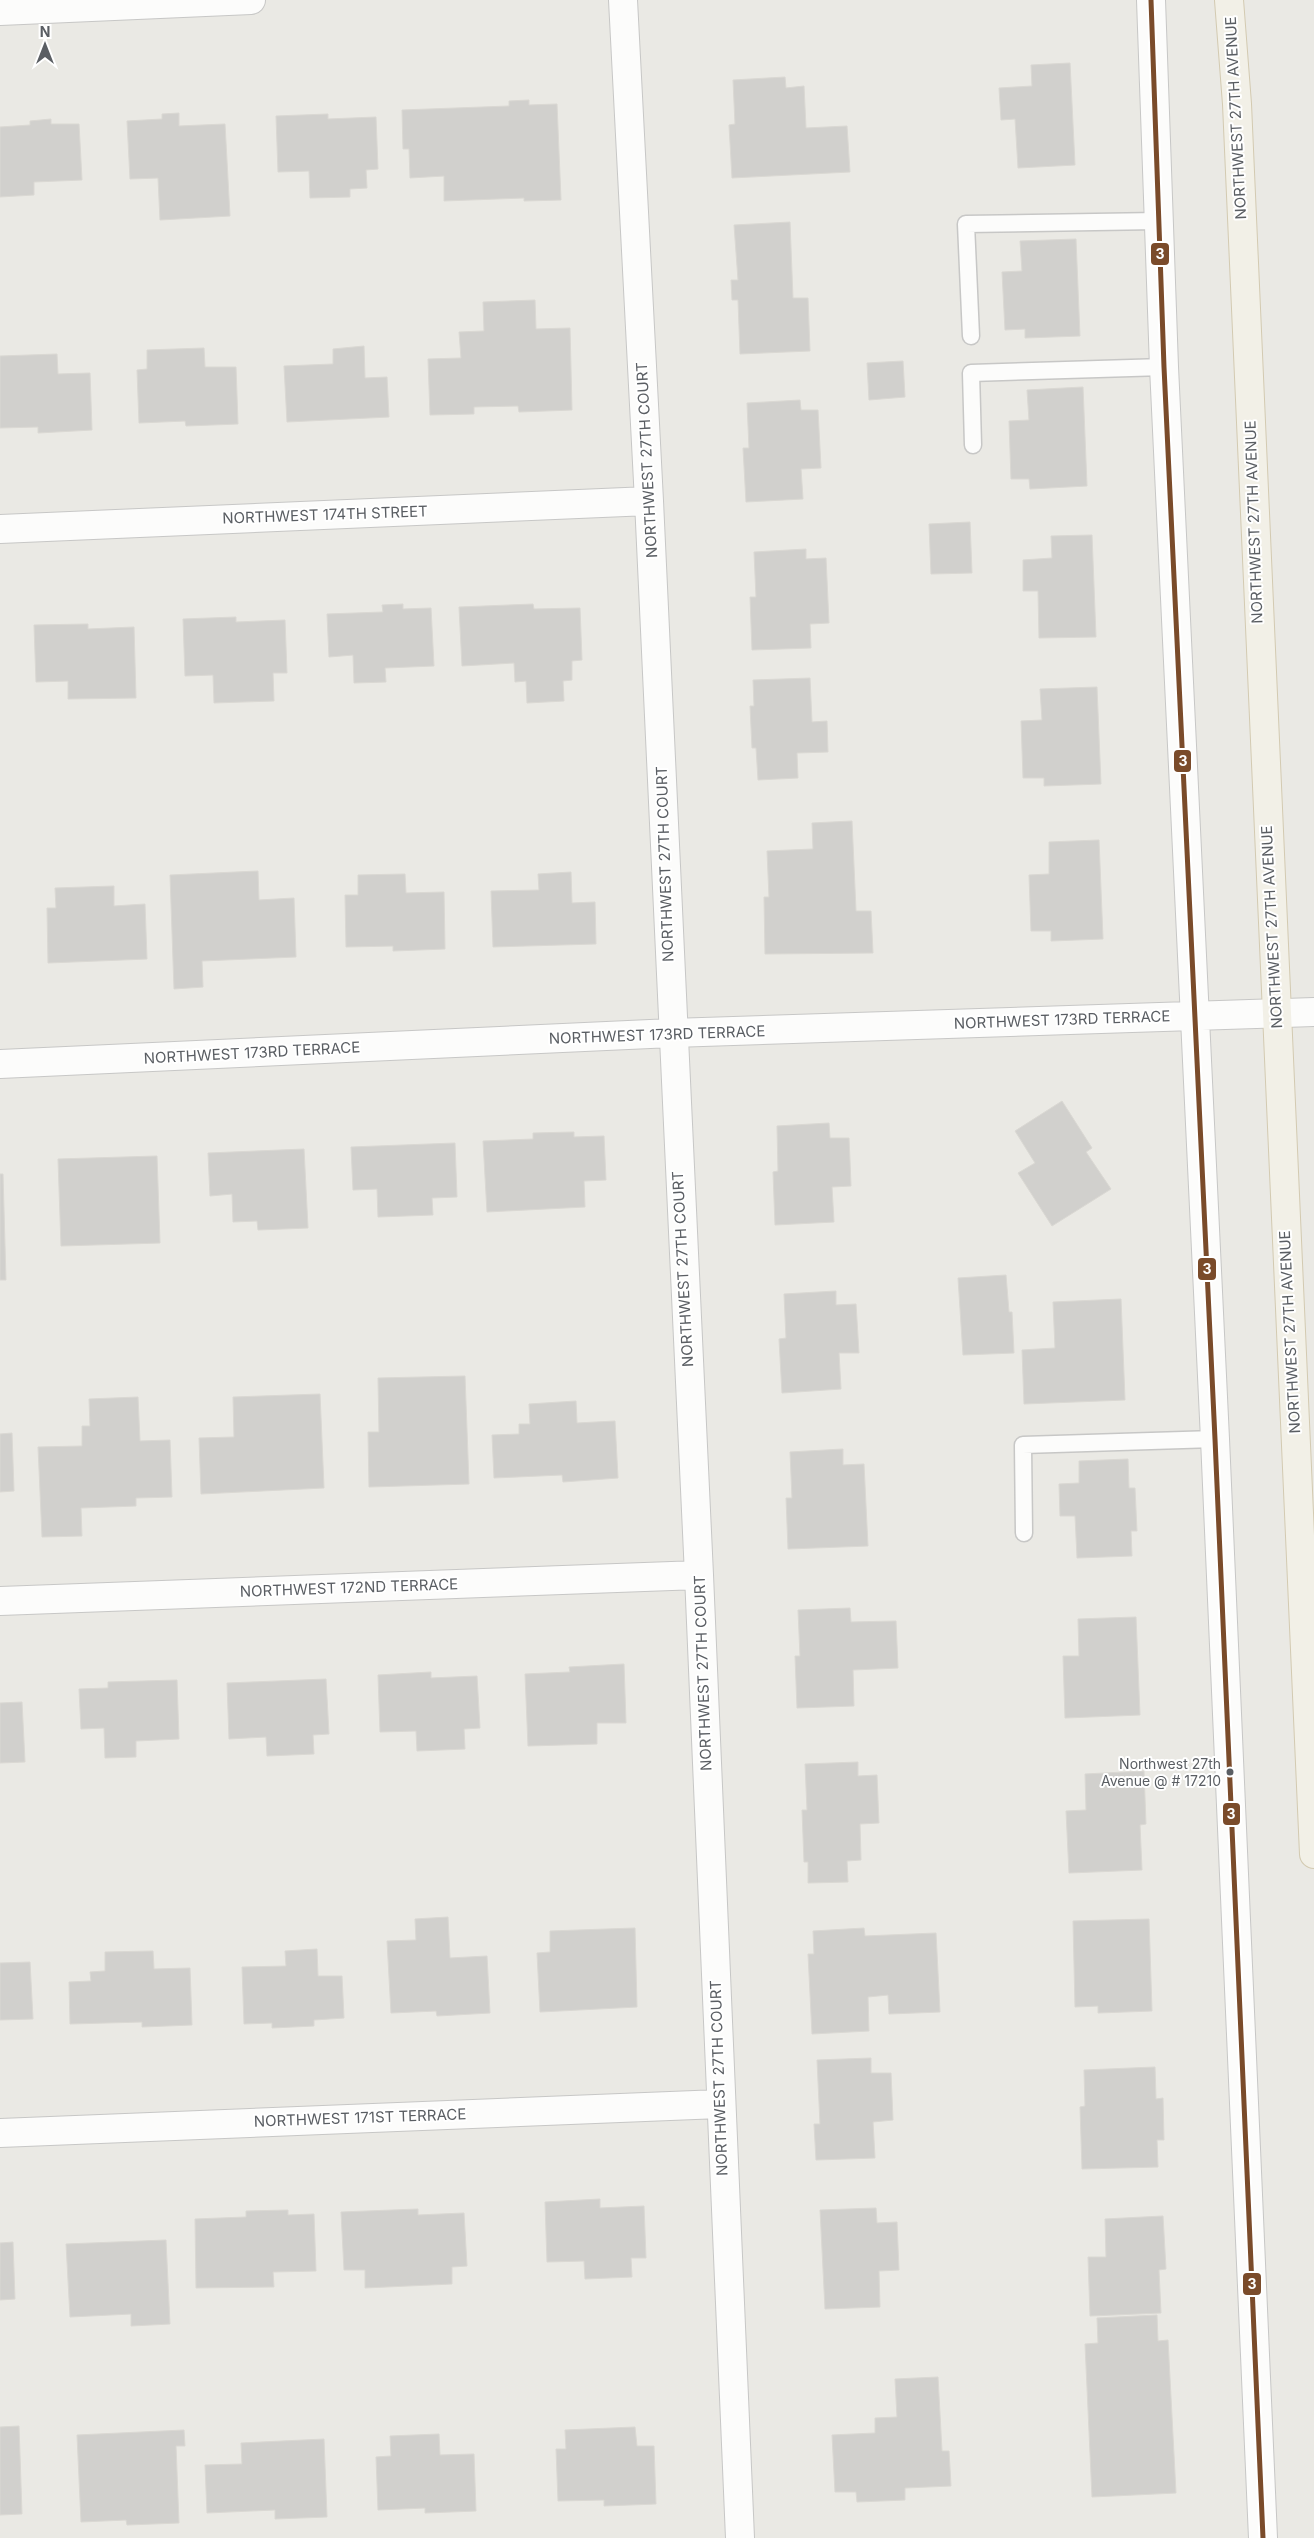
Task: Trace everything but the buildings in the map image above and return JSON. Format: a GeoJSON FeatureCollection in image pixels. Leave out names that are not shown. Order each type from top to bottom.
{"type":"FeatureCollection","features":[{"type":"Feature","properties":{"kind":"main road","name":"NORTHWEST 27TH AVENUE"},"geometry":{"type":"LineString","coordinates":[[1229,0],[1237,104],[1314,1854]]}},
{"type":"Feature","properties":{"kind":"street"},"geometry":{"type":"LineString","coordinates":[[0,11],[252,0]]}},
{"type":"Feature","properties":{"kind":"street","name":"NORTHWEST 27TH COURT"},"geometry":{"type":"LineString","coordinates":[[623,0],[649,501],[740,2538]]}},
{"type":"Feature","properties":{"kind":"street"},"geometry":{"type":"LineString","coordinates":[[1151,0],[1164,366],[1196,1016],[1263,2538]]}},
{"type":"Feature","properties":{"kind":"street","name":"NORTHWEST 174TH STREET"},"geometry":{"type":"LineString","coordinates":[[0,529],[649,501]]}},
{"type":"Feature","properties":{"kind":"street","name":"NORTHWEST 173RD TERRACE"},"geometry":{"type":"LineString","coordinates":[[0,1064],[672,1034],[1314,1012]]}},
{"type":"Feature","properties":{"kind":"street","name":"NORTHWEST 172ND TERRACE"},"geometry":{"type":"LineString","coordinates":[[0,1601],[698,1575]]}},
{"type":"Feature","properties":{"kind":"street","name":"NORTHWEST 171ST TERRACE"},"geometry":{"type":"LineString","coordinates":[[0,2133],[720,2104]]}},
{"type":"Feature","properties":{"kind":"lane"},"geometry":{"type":"LineString","coordinates":[[972,336],[966,224],[1158,221]]}},
{"type":"Feature","properties":{"kind":"lane"},"geometry":{"type":"LineString","coordinates":[[973,445],[971,373],[1164,366]]}},
{"type":"Feature","properties":{"kind":"lane"},"geometry":{"type":"LineString","coordinates":[[1024,1533],[1023,1445],[1215,1439]]}},
{"type":"Feature","properties":{"kind":"transit line","name":"3"},"geometry":{"type":"LineString","coordinates":[[1151,0],[1164,367],[1215,1439],[1263,2538]]}},
{"type":"Feature","properties":{"kind":"place","name":"Northwest 27th Avenue @ # 17210"},"geometry":{"type":"Point","coordinates":[1230,1772]}}]}
